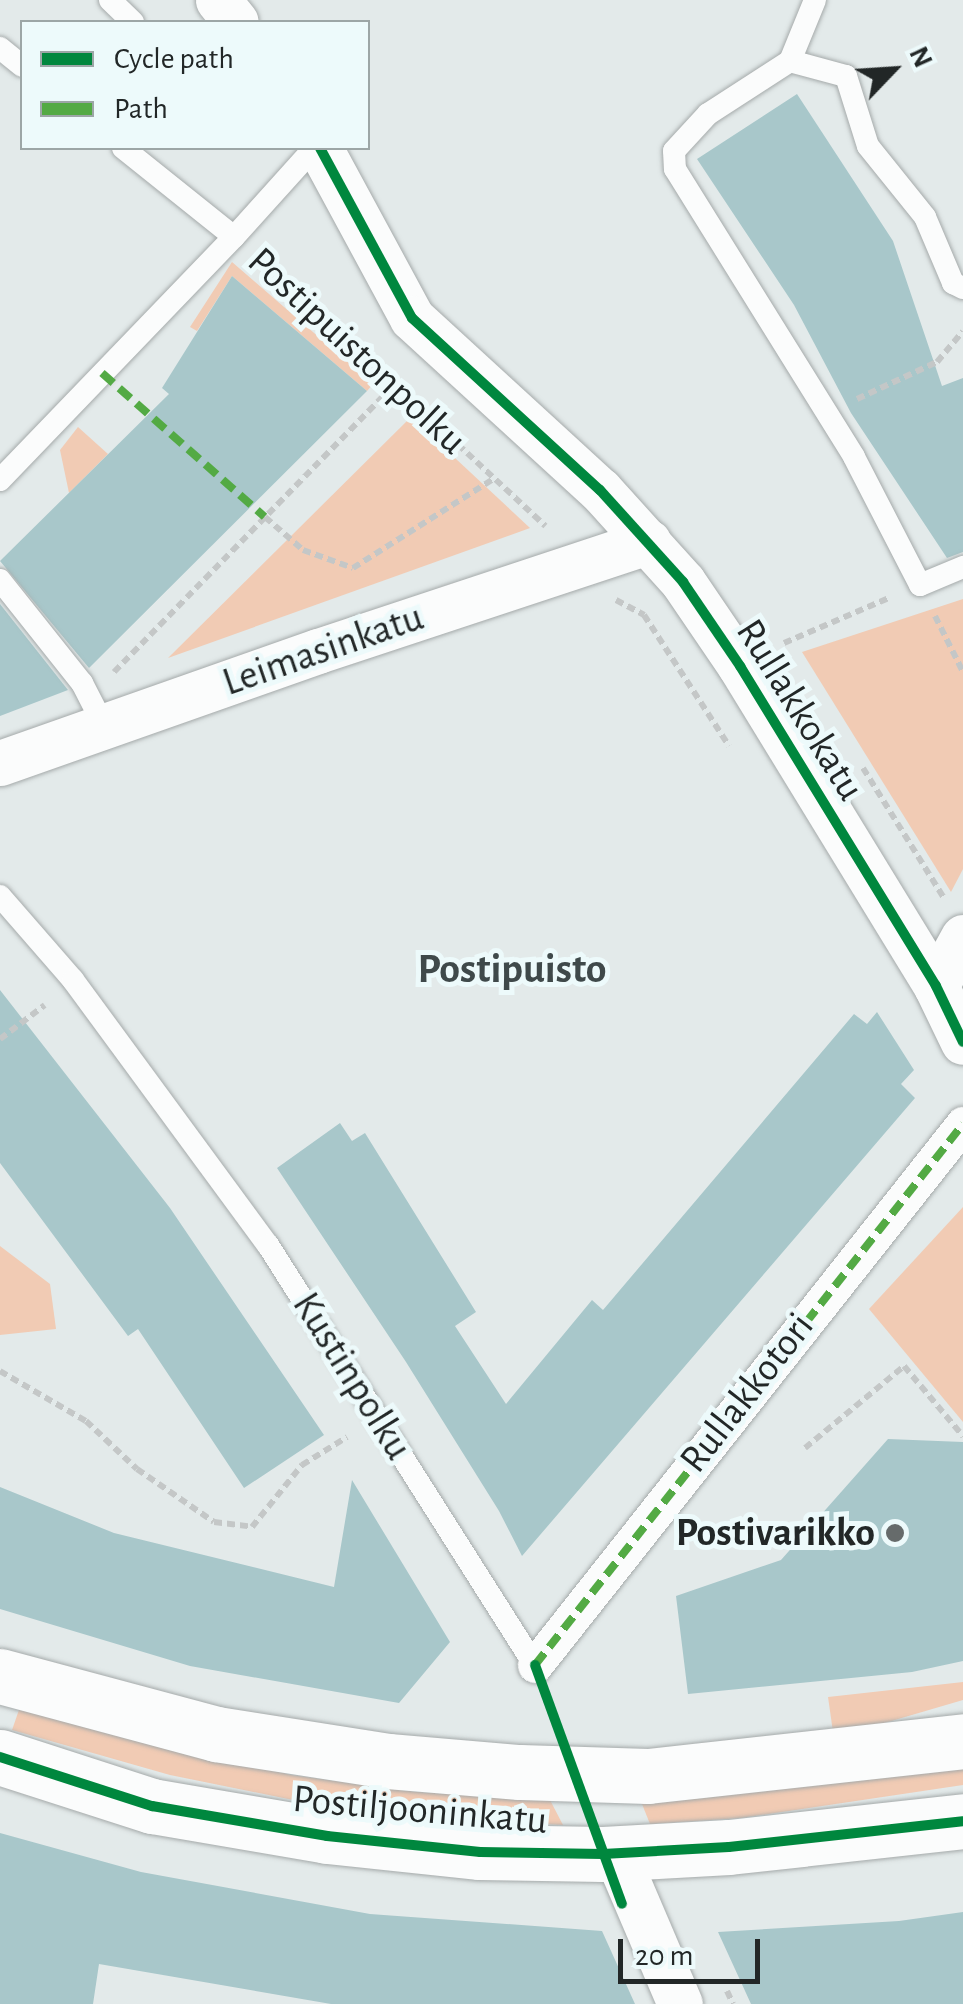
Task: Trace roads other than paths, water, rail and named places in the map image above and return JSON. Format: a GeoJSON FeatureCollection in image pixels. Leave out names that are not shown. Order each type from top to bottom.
{"type":"FeatureCollection","features":[{"type":"Feature","properties":{"kind":"street","name":"Rullakkokatu"},"geometry":{"type":"LineString","coordinates":[[318,150],[412,318],[600,490],[683,582],[740,666],[936,986],[963,1042]]}},
{"type":"Feature","properties":{"kind":"street","name":"Leimasinkatu"},"geometry":{"type":"LineString","coordinates":[[0,763],[97,711],[648,542]]}},
{"type":"Feature","properties":{"kind":"street"},"geometry":{"type":"LineString","coordinates":[[936,986],[958,924]]}},
{"type":"Feature","properties":{"kind":"street","name":"Rullakkotori"},"geometry":{"type":"LineString","coordinates":[[534,1664],[963,1124]]}},
{"type":"Feature","properties":{"kind":"street","name":"Postiljooninkatu"},"geometry":{"type":"LineString","coordinates":[[0,1676],[216,1734],[388,1761],[520,1772],[648,1776],[963,1741]]}},
{"type":"Feature","properties":{"kind":"street","name":"Postiljooninkatu"},"geometry":{"type":"LineString","coordinates":[[0,1757],[152,1806],[327,1836],[480,1852],[616,1854],[963,1822]]}},
{"type":"Feature","properties":{"kind":"street"},"geometry":{"type":"LineString","coordinates":[[616,1854],[680,2004]]}},
{"type":"Feature","properties":{"kind":"lane"},"geometry":{"type":"LineString","coordinates":[[110,0],[131,20]]}},
{"type":"Feature","properties":{"kind":"lane"},"geometry":{"type":"LineString","coordinates":[[814,0],[790,61],[708,114],[674,151],[675,169],[827,413],[920,585],[963,567]]}},
{"type":"Feature","properties":{"kind":"lane"},"geometry":{"type":"LineString","coordinates":[[0,48],[20,64]]}},
{"type":"Feature","properties":{"kind":"lane"},"geometry":{"type":"LineString","coordinates":[[790,61],[846,76],[868,146],[925,217],[953,283],[963,288]]}},
{"type":"Feature","properties":{"kind":"lane","name":"Postipuistonpolku"},"geometry":{"type":"LineString","coordinates":[[126,150],[234,237]]}},
{"type":"Feature","properties":{"kind":"lane"},"geometry":{"type":"LineString","coordinates":[[0,480],[315,150]]}},
{"type":"Feature","properties":{"kind":"lane"},"geometry":{"type":"LineString","coordinates":[[0,580],[97,711]]}},
{"type":"Feature","properties":{"kind":"lane","name":"Kustinpolku"},"geometry":{"type":"LineString","coordinates":[[0,896],[73,980],[268,1245],[534,1664]]}},
{"type":"Feature","properties":{"kind":"place","name":"Postivarikko"},"geometry":{"type":"Point","coordinates":[895,1533]}},
{"type":"Feature","properties":{"kind":"district","name":"Postipuisto"},"geometry":{"type":"Point","coordinates":[512,969]}}]}
